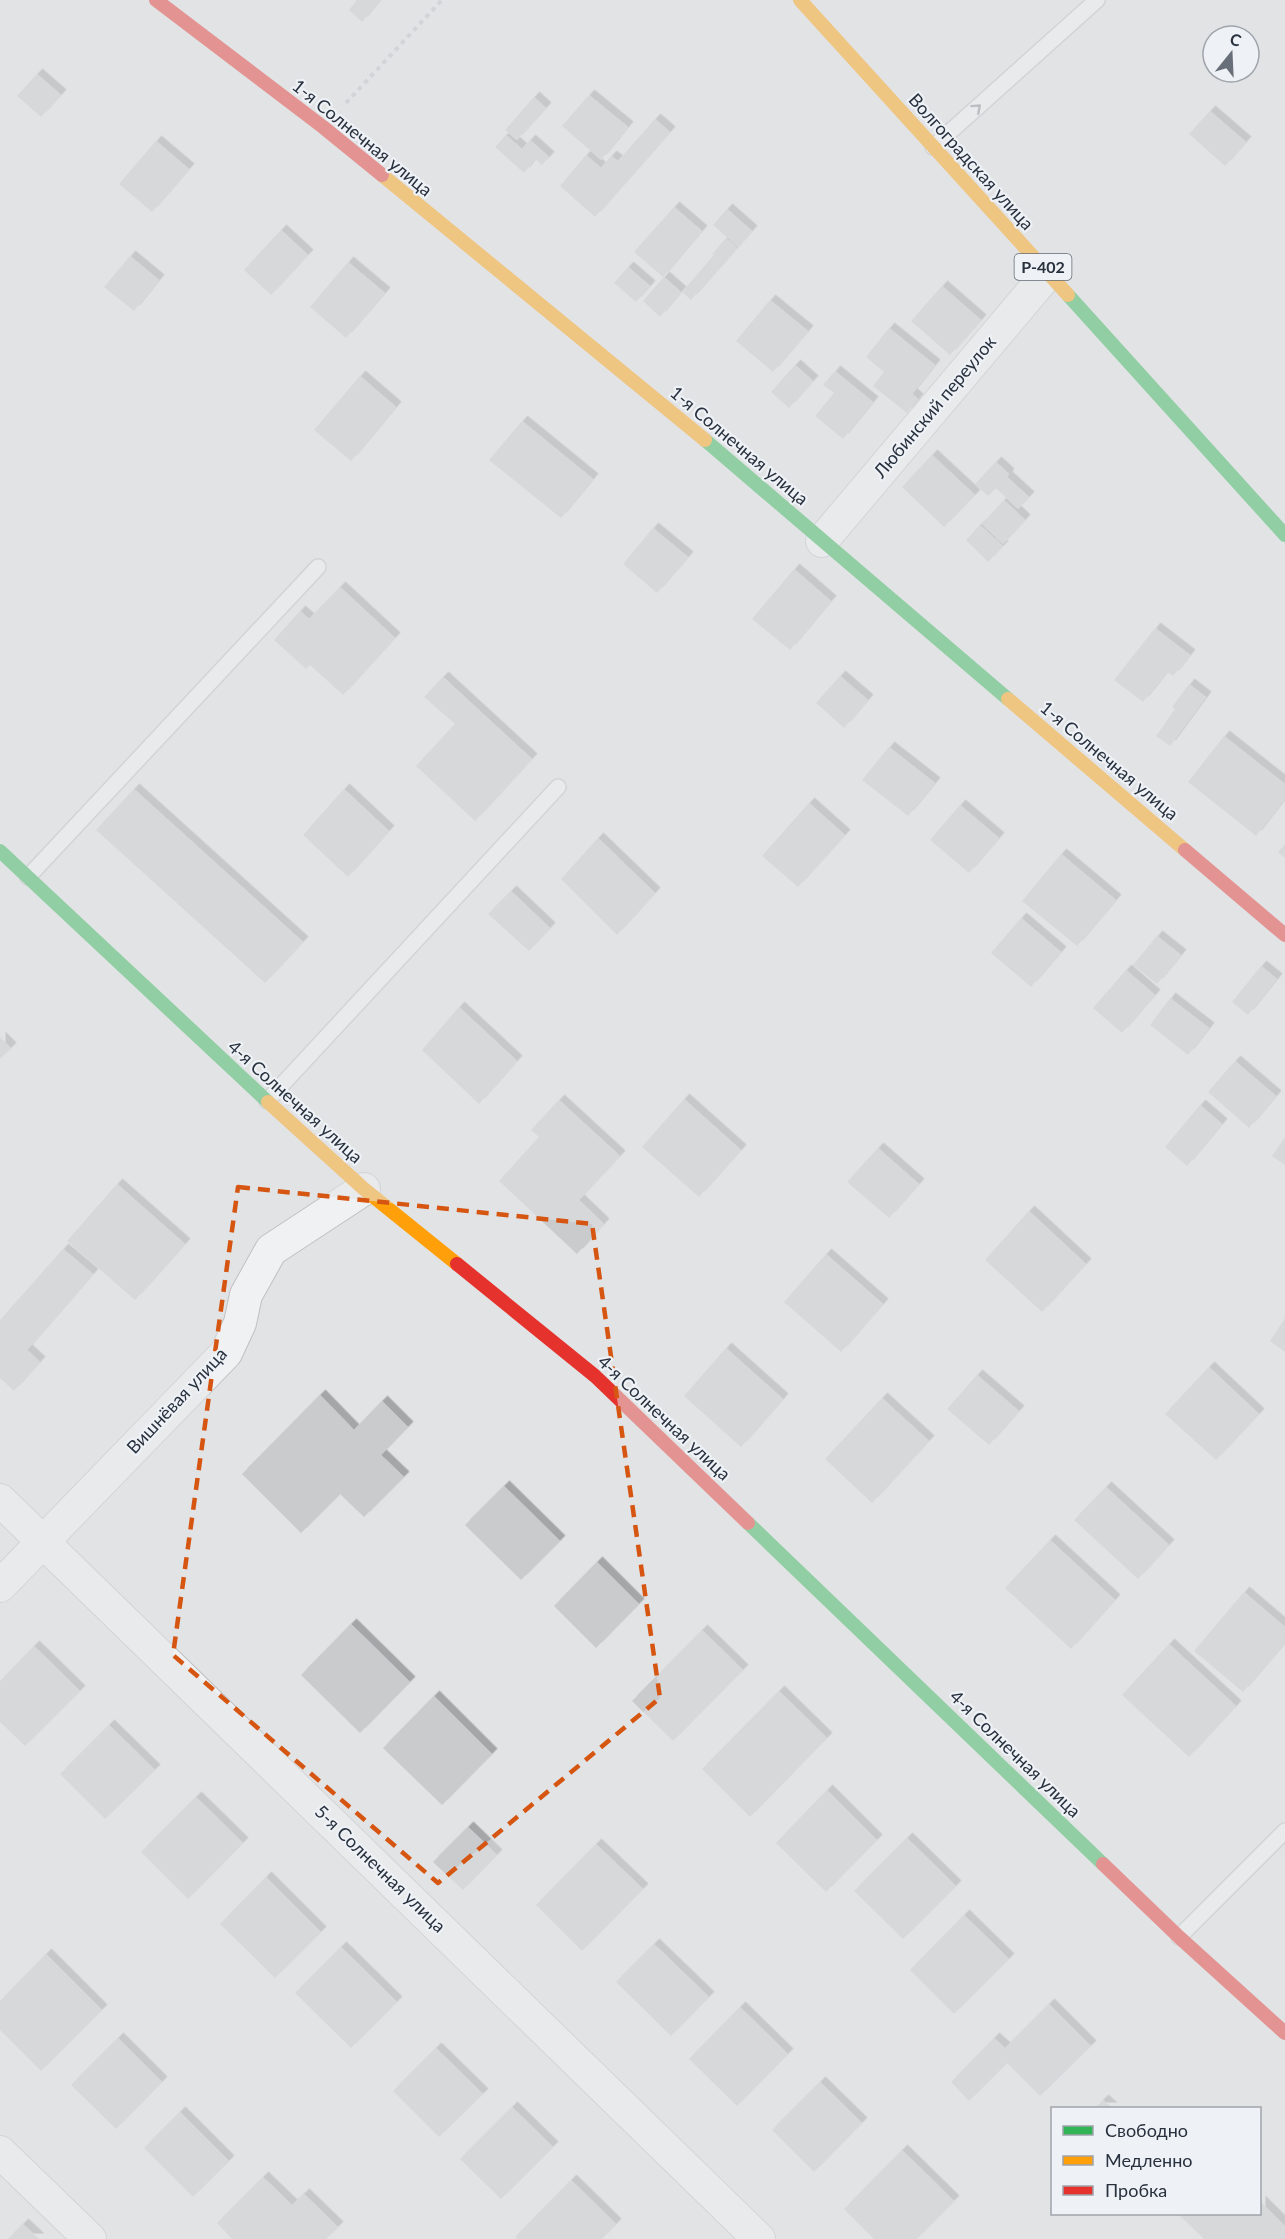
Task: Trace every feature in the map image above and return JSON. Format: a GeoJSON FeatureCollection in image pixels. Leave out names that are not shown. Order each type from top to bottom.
{"type":"FeatureCollection","features":[{"type":"Feature","properties":{"kind":"street","name":"1-я Солнечная улица"},"geometry":{"type":"LineString","coordinates":[[156,0],[323,128],[676,415],[1285,935]]}},
{"type":"Feature","properties":{"kind":"street","name":"Волгоградская улица"},"geometry":{"type":"LineString","coordinates":[[800,0],[1285,535]]}},
{"type":"Feature","properties":{"kind":"street","name":"Любинский переулок"},"geometry":{"type":"LineString","coordinates":[[822,541],[1048,273]]}},
{"type":"Feature","properties":{"kind":"street","name":"4-я Солнечная улица"},"geometry":{"type":"LineString","coordinates":[[0,851],[364,1189],[595,1376],[1179,1937],[1285,2033]]}},
{"type":"Feature","properties":{"kind":"street","name":"Вишнёвая улица"},"geometry":{"type":"LineString","coordinates":[[0,1586],[225,1353],[240,1323],[246,1295],[270,1250],[364,1189]]}},
{"type":"Feature","properties":{"kind":"street","name":"5-я Солнечная улица"},"geometry":{"type":"LineString","coordinates":[[0,1500],[759,2239]]}},
{"type":"Feature","properties":{"kind":"street"},"geometry":{"type":"LineString","coordinates":[[0,2152],[90,2239]]}},
{"type":"Feature","properties":{"kind":"lane"},"geometry":{"type":"LineString","coordinates":[[933,147],[1097,0]]}},
{"type":"Feature","properties":{"kind":"lane"},"geometry":{"type":"LineString","coordinates":[[28,877],[318,567]]}},
{"type":"Feature","properties":{"kind":"lane"},"geometry":{"type":"LineString","coordinates":[[267,1101],[558,787]]}},
{"type":"Feature","properties":{"kind":"lane"},"geometry":{"type":"LineString","coordinates":[[1179,1937],[1285,1831]]}},
{"type":"Feature","properties":{"kind":"path"},"geometry":{"type":"LineString","coordinates":[[323,128],[442,0]]}},
{"type":"Feature","properties":{"kind":"highlighted area"},"geometry":{"type":"Polygon","coordinates":[[[238,1187],[592,1224],[660,1698],[438,1883],[173,1655],[238,1187]]]}},
{"type":"Feature","properties":{"kind":"building"},"geometry":{"type":"Polygon","coordinates":[[[357,0],[380,0],[362,22],[349,10],[357,0]]]}},
{"type":"Feature","properties":{"kind":"building"},"geometry":{"type":"Polygon","coordinates":[[[37,74],[61,95],[41,117],[17,96],[37,74]]]}},
{"type":"Feature","properties":{"kind":"building"},"geometry":{"type":"Polygon","coordinates":[[[589,95],[628,127],[601,160],[562,126],[589,95]]]}},
{"type":"Feature","properties":{"kind":"building"},"geometry":{"type":"Polygon","coordinates":[[[534,97],[546,108],[517,140],[505,130],[534,97]]]}},
{"type":"Feature","properties":{"kind":"building"},"geometry":{"type":"Polygon","coordinates":[[[1210,111],[1246,142],[1225,166],[1189,134],[1210,111]]]}},
{"type":"Feature","properties":{"kind":"building"},"geometry":{"type":"Polygon","coordinates":[[[655,119],[670,132],[595,217],[560,186],[586,155],[601,168],[611,156],[618,161],[655,119]]]}},
{"type":"Feature","properties":{"kind":"building"},"geometry":{"type":"Polygon","coordinates":[[[506,135],[522,149],[530,140],[549,157],[542,165],[535,159],[524,173],[495,147],[506,135]]]}},
{"type":"Feature","properties":{"kind":"building"},"geometry":{"type":"Polygon","coordinates":[[[156,141],[189,169],[152,212],[119,184],[156,141]]]}},
{"type":"Feature","properties":{"kind":"building"},"geometry":{"type":"Polygon","coordinates":[[[674,207],[702,231],[663,277],[634,252],[674,207]]]}},
{"type":"Feature","properties":{"kind":"building"},"geometry":{"type":"Polygon","coordinates":[[[727,209],[752,231],[738,247],[713,225],[727,209]]]}},
{"type":"Feature","properties":{"kind":"building"},"geometry":{"type":"Polygon","coordinates":[[[281,230],[308,255],[271,295],[244,270],[281,230]]]}},
{"type":"Feature","properties":{"kind":"building"},"geometry":{"type":"Polygon","coordinates":[[[726,238],[737,248],[691,300],[682,292],[726,238]]]}},
{"type":"Feature","properties":{"kind":"building"},"geometry":{"type":"Polygon","coordinates":[[[130,256],[159,280],[134,311],[104,287],[130,256]]]}},
{"type":"Feature","properties":{"kind":"building"},"geometry":{"type":"Polygon","coordinates":[[[348,262],[385,293],[346,338],[310,307],[348,262]]]}},
{"type":"Feature","properties":{"kind":"building"},"geometry":{"type":"Polygon","coordinates":[[[628,267],[650,286],[636,302],[614,283],[628,267]]]}},
{"type":"Feature","properties":{"kind":"building"},"geometry":{"type":"Polygon","coordinates":[[[664,277],[681,292],[660,317],[643,301],[664,277]]]}},
{"type":"Feature","properties":{"kind":"building"},"geometry":{"type":"Polygon","coordinates":[[[942,286],[981,320],[950,355],[911,321],[942,286]]]}},
{"type":"Feature","properties":{"kind":"building"},"geometry":{"type":"Polygon","coordinates":[[[770,300],[808,331],[773,372],[736,341],[770,300]]]}},
{"type":"Feature","properties":{"kind":"building"},"geometry":{"type":"Polygon","coordinates":[[[889,328],[935,365],[912,394],[918,399],[907,413],[873,386],[884,372],[866,357],[889,328]]]}},
{"type":"Feature","properties":{"kind":"building"},"geometry":{"type":"Polygon","coordinates":[[[795,365],[813,381],[789,408],[771,392],[795,365]]]}},
{"type":"Feature","properties":{"kind":"building"},"geometry":{"type":"Polygon","coordinates":[[[835,371],[873,402],[843,439],[815,416],[834,393],[823,385],[835,371]]]}},
{"type":"Feature","properties":{"kind":"building"},"geometry":{"type":"Polygon","coordinates":[[[360,376],[396,407],[351,461],[314,430],[360,376]]]}},
{"type":"Feature","properties":{"kind":"building"},"geometry":{"type":"Polygon","coordinates":[[[522,421],[593,479],[561,518],[489,460],[522,421]]]}},
{"type":"Feature","properties":{"kind":"building"},"geometry":{"type":"Polygon","coordinates":[[[932,455],[975,495],[944,527],[902,487],[932,455]]]}},
{"type":"Feature","properties":{"kind":"building"},"geometry":{"type":"Polygon","coordinates":[[[996,462],[1009,474],[1007,477],[1029,497],[1018,509],[996,488],[988,496],[975,484],[996,462]]]}},
{"type":"Feature","properties":{"kind":"building"},"geometry":{"type":"Polygon","coordinates":[[[1004,500],[1025,520],[1003,544],[982,524],[1004,500]]]}},
{"type":"Feature","properties":{"kind":"building"},"geometry":{"type":"Polygon","coordinates":[[[980,525],[1003,546],[988,562],[966,540],[980,525]]]}},
{"type":"Feature","properties":{"kind":"building"},"geometry":{"type":"Polygon","coordinates":[[[653,528],[688,557],[657,593],[623,564],[653,528]]]}},
{"type":"Feature","properties":{"kind":"building"},"geometry":{"type":"Polygon","coordinates":[[[794,569],[831,601],[790,650],[752,619],[794,569]]]}},
{"type":"Feature","properties":{"kind":"building"},"geometry":{"type":"Polygon","coordinates":[[[340,587],[395,638],[343,695],[310,665],[306,669],[274,640],[300,611],[309,619],[340,587]]]}},
{"type":"Feature","properties":{"kind":"building"},"geometry":{"type":"Polygon","coordinates":[[[1155,628],[1190,655],[1173,676],[1167,672],[1143,702],[1114,680],[1155,628]]]}},
{"type":"Feature","properties":{"kind":"building"},"geometry":{"type":"Polygon","coordinates":[[[840,676],[868,700],[844,728],[816,703],[840,676]]]}},
{"type":"Feature","properties":{"kind":"building"},"geometry":{"type":"Polygon","coordinates":[[[443,677],[532,759],[475,821],[416,766],[455,724],[424,697],[443,677]]]}},
{"type":"Feature","properties":{"kind":"building"},"geometry":{"type":"Polygon","coordinates":[[[1189,684],[1206,697],[1170,746],[1156,736],[1175,709],[1172,707],[1189,684]]]}},
{"type":"Feature","properties":{"kind":"building"},"geometry":{"type":"Polygon","coordinates":[[[1224,736],[1285,784],[1285,799],[1256,836],[1188,782],[1224,736]]]}},
{"type":"Feature","properties":{"kind":"building"},"geometry":{"type":"Polygon","coordinates":[[[889,747],[935,783],[908,816],[862,780],[889,747]]]}},
{"type":"Feature","properties":{"kind":"building"},"geometry":{"type":"Polygon","coordinates":[[[134,789],[303,942],[265,983],[96,830],[134,789]]]}},
{"type":"Feature","properties":{"kind":"building"},"geometry":{"type":"Polygon","coordinates":[[[344,789],[389,831],[348,877],[303,835],[344,789]]]}},
{"type":"Feature","properties":{"kind":"building"},"geometry":{"type":"Polygon","coordinates":[[[809,803],[845,835],[798,887],[762,856],[809,803]]]}},
{"type":"Feature","properties":{"kind":"building"},"geometry":{"type":"Polygon","coordinates":[[[960,805],[999,838],[969,873],[930,840],[960,805]]]}},
{"type":"Feature","properties":{"kind":"building"},"geometry":{"type":"Polygon","coordinates":[[[598,838],[655,893],[617,935],[561,879],[598,838]]]}},
{"type":"Feature","properties":{"kind":"building"},"geometry":{"type":"Polygon","coordinates":[[[1285,844],[1285,858],[1278,852],[1285,844]]]}},
{"type":"Feature","properties":{"kind":"building"},"geometry":{"type":"Polygon","coordinates":[[[1061,854],[1116,900],[1077,946],[1022,901],[1061,854]]]}},
{"type":"Feature","properties":{"kind":"building"},"geometry":{"type":"Polygon","coordinates":[[[511,891],[550,928],[529,951],[488,914],[511,891]]]}},
{"type":"Feature","properties":{"kind":"building"},"geometry":{"type":"Polygon","coordinates":[[[1021,918],[1061,952],[1031,987],[991,953],[1021,918]]]}},
{"type":"Feature","properties":{"kind":"building"},"geometry":{"type":"Polygon","coordinates":[[[1157,936],[1181,955],[1157,984],[1133,965],[1157,936]]]}},
{"type":"Feature","properties":{"kind":"building"},"geometry":{"type":"Polygon","coordinates":[[[1261,966],[1277,979],[1248,1015],[1232,1002],[1261,966]]]}},
{"type":"Feature","properties":{"kind":"building"},"geometry":{"type":"Polygon","coordinates":[[[1126,970],[1155,995],[1122,1033],[1093,1008],[1126,970]]]}},
{"type":"Feature","properties":{"kind":"building"},"geometry":{"type":"Polygon","coordinates":[[[1170,998],[1209,1028],[1188,1055],[1150,1025],[1170,998]]]}},
{"type":"Feature","properties":{"kind":"building"},"geometry":{"type":"Polygon","coordinates":[[[459,1007],[517,1061],[479,1104],[422,1050],[459,1007]]]}},
{"type":"Feature","properties":{"kind":"building"},"geometry":{"type":"Polygon","coordinates":[[[0,1037],[11,1048],[0,1059],[0,1037]]]}},
{"type":"Feature","properties":{"kind":"building"},"geometry":{"type":"Polygon","coordinates":[[[1235,1061],[1276,1096],[1249,1128],[1208,1092],[1235,1061]]]}},
{"type":"Feature","properties":{"kind":"building"},"geometry":{"type":"Polygon","coordinates":[[[684,1099],[741,1150],[699,1197],[642,1147],[684,1099]]]}},
{"type":"Feature","properties":{"kind":"building"},"geometry":{"type":"Polygon","coordinates":[[[559,1100],[620,1156],[579,1200],[604,1224],[577,1254],[499,1181],[539,1137],[531,1130],[559,1100]]]}},
{"type":"Feature","properties":{"kind":"building"},"geometry":{"type":"Polygon","coordinates":[[[1200,1105],[1222,1124],[1187,1166],[1165,1147],[1200,1105]]]}},
{"type":"Feature","properties":{"kind":"building"},"geometry":{"type":"Polygon","coordinates":[[[1285,1137],[1285,1165],[1272,1156],[1285,1137]]]}},
{"type":"Feature","properties":{"kind":"building"},"geometry":{"type":"Polygon","coordinates":[[[878,1148],[919,1184],[889,1218],[847,1182],[878,1148]]]}},
{"type":"Feature","properties":{"kind":"building"},"geometry":{"type":"Polygon","coordinates":[[[117,1184],[185,1244],[135,1300],[67,1241],[117,1184]]]}},
{"type":"Feature","properties":{"kind":"building"},"geometry":{"type":"Polygon","coordinates":[[[1029,1211],[1086,1264],[1042,1312],[985,1260],[1029,1211]]]}},
{"type":"Feature","properties":{"kind":"building"},"geometry":{"type":"Polygon","coordinates":[[[63,1249],[93,1274],[27,1350],[40,1362],[14,1391],[0,1378],[0,1320],[63,1249]]]}},
{"type":"Feature","properties":{"kind":"building"},"geometry":{"type":"Polygon","coordinates":[[[826,1254],[883,1304],[841,1352],[784,1302],[826,1254]]]}},
{"type":"Feature","properties":{"kind":"building"},"geometry":{"type":"Polygon","coordinates":[[[1285,1318],[1285,1352],[1270,1341],[1285,1318]]]}},
{"type":"Feature","properties":{"kind":"building"},"geometry":{"type":"Polygon","coordinates":[[[726,1348],[783,1399],[741,1447],[684,1396],[726,1348]]]}},
{"type":"Feature","properties":{"kind":"building"},"geometry":{"type":"Polygon","coordinates":[[[1209,1367],[1259,1414],[1216,1460],[1165,1414],[1209,1367]]]}},
{"type":"Feature","properties":{"kind":"building"},"geometry":{"type":"Polygon","coordinates":[[[977,1375],[1019,1411],[989,1445],[947,1409],[977,1375]]]}},
{"type":"Feature","properties":{"kind":"building"},"geometry":{"type":"Polygon","coordinates":[[[320,1395],[354,1430],[382,1401],[408,1427],[381,1455],[404,1477],[364,1517],[340,1494],[301,1533],[242,1474],[320,1395]]]}},
{"type":"Feature","properties":{"kind":"building"},"geometry":{"type":"Polygon","coordinates":[[[882,1398],[929,1441],[872,1503],[825,1459],[882,1398]]]}},
{"type":"Feature","properties":{"kind":"building"},"geometry":{"type":"Polygon","coordinates":[[[504,1486],[560,1541],[521,1580],[465,1525],[504,1486]]]}},
{"type":"Feature","properties":{"kind":"building"},"geometry":{"type":"Polygon","coordinates":[[[1106,1487],[1169,1545],[1138,1579],[1074,1520],[1106,1487]]]}},
{"type":"Feature","properties":{"kind":"building"},"geometry":{"type":"Polygon","coordinates":[[[1050,1540],[1115,1600],[1071,1649],[1005,1588],[1050,1540]]]}},
{"type":"Feature","properties":{"kind":"building"},"geometry":{"type":"Polygon","coordinates":[[[597,1562],[639,1604],[596,1648],[554,1606],[597,1562]]]}},
{"type":"Feature","properties":{"kind":"building"},"geometry":{"type":"Polygon","coordinates":[[[1244,1592],[1285,1627],[1285,1643],[1243,1692],[1194,1651],[1244,1592]]]}},
{"type":"Feature","properties":{"kind":"building"},"geometry":{"type":"Polygon","coordinates":[[[351,1624],[410,1682],[360,1733],[301,1675],[351,1624]]]}},
{"type":"Feature","properties":{"kind":"building"},"geometry":{"type":"Polygon","coordinates":[[[702,1630],[743,1670],[673,1741],[632,1701],[702,1630]]]}},
{"type":"Feature","properties":{"kind":"building"},"geometry":{"type":"Polygon","coordinates":[[[1169,1644],[1236,1706],[1189,1757],[1122,1695],[1169,1644]]]}},
{"type":"Feature","properties":{"kind":"building"},"geometry":{"type":"Polygon","coordinates":[[[34,1646],[80,1691],[25,1746],[0,1722],[0,1681],[34,1646]]]}},
{"type":"Feature","properties":{"kind":"building"},"geometry":{"type":"Polygon","coordinates":[[[779,1691],[827,1738],[750,1817],[702,1769],[779,1691]]]}},
{"type":"Feature","properties":{"kind":"building"},"geometry":{"type":"Polygon","coordinates":[[[434,1696],[492,1754],[442,1805],[383,1748],[434,1696]]]}},
{"type":"Feature","properties":{"kind":"building"},"geometry":{"type":"Polygon","coordinates":[[[109,1725],[155,1770],[105,1819],[60,1774],[109,1725]]]}},
{"type":"Feature","properties":{"kind":"building"},"geometry":{"type":"Polygon","coordinates":[[[827,1790],[877,1840],[826,1892],[776,1843],[827,1790]]]}},
{"type":"Feature","properties":{"kind":"building"},"geometry":{"type":"Polygon","coordinates":[[[196,1797],[243,1843],[188,1899],[141,1852],[196,1797]]]}},
{"type":"Feature","properties":{"kind":"building"},"geometry":{"type":"Polygon","coordinates":[[[468,1827],[497,1855],[463,1890],[433,1862],[468,1827]]]}},
{"type":"Feature","properties":{"kind":"building"},"geometry":{"type":"Polygon","coordinates":[[[907,1838],[956,1886],[903,1939],[854,1891],[907,1838]]]}},
{"type":"Feature","properties":{"kind":"building"},"geometry":{"type":"Polygon","coordinates":[[[596,1844],[643,1889],[582,1951],[536,1905],[596,1844]]]}},
{"type":"Feature","properties":{"kind":"building"},"geometry":{"type":"Polygon","coordinates":[[[266,1877],[321,1932],[275,1978],[220,1924],[266,1877]]]}},
{"type":"Feature","properties":{"kind":"building"},"geometry":{"type":"Polygon","coordinates":[[[964,1915],[1009,1959],[954,2014],[910,1970],[964,1915]]]}},
{"type":"Feature","properties":{"kind":"building"},"geometry":{"type":"Polygon","coordinates":[[[654,1944],[709,1997],[671,2036],[616,1982],[654,1944]]]}},
{"type":"Feature","properties":{"kind":"building"},"geometry":{"type":"Polygon","coordinates":[[[341,1947],[397,2002],[351,2048],[295,1993],[341,1947]]]}},
{"type":"Feature","properties":{"kind":"building"},"geometry":{"type":"Polygon","coordinates":[[[46,1954],[102,2010],[41,2071],[0,2030],[0,2001],[46,1954]]]}},
{"type":"Feature","properties":{"kind":"building"},"geometry":{"type":"Polygon","coordinates":[[[1049,2004],[1091,2046],[1040,2096],[1007,2063],[969,2101],[951,2082],[994,2038],[1005,2048],[1049,2004]]]}},
{"type":"Feature","properties":{"kind":"building"},"geometry":{"type":"Polygon","coordinates":[[[740,2007],[788,2054],[737,2106],[689,2059],[740,2007]]]}},
{"type":"Feature","properties":{"kind":"building"},"geometry":{"type":"Polygon","coordinates":[[[118,2038],[162,2082],[116,2129],[71,2085],[118,2038]]]}},
{"type":"Feature","properties":{"kind":"building"},"geometry":{"type":"Polygon","coordinates":[[[436,2048],[483,2094],[439,2137],[393,2091],[436,2048]]]}},
{"type":"Feature","properties":{"kind":"building"},"geometry":{"type":"Polygon","coordinates":[[[820,2082],[862,2123],[814,2172],[772,2130],[820,2082]]]}},
{"type":"Feature","properties":{"kind":"building"},"geometry":{"type":"Polygon","coordinates":[[[1103,2100],[1111,2107],[1096,2107],[1103,2100]]]}},
{"type":"Feature","properties":{"kind":"building"},"geometry":{"type":"Polygon","coordinates":[[[512,2107],[553,2147],[501,2199],[460,2159],[512,2107]]]}},
{"type":"Feature","properties":{"kind":"building"},"geometry":{"type":"Polygon","coordinates":[[[180,2112],[229,2161],[193,2197],[144,2148],[180,2112]]]}},
{"type":"Feature","properties":{"kind":"building"},"geometry":{"type":"Polygon","coordinates":[[[902,2150],[954,2201],[917,2239],[874,2239],[844,2209],[902,2150]]]}},
{"type":"Feature","properties":{"kind":"building"},"geometry":{"type":"Polygon","coordinates":[[[263,2177],[292,2205],[304,2194],[338,2227],[326,2239],[232,2239],[217,2223],[263,2177]]]}},
{"type":"Feature","properties":{"kind":"building"},"geometry":{"type":"Polygon","coordinates":[[[571,2180],[616,2224],[602,2239],[518,2239],[515,2237],[571,2180]]]}},
{"type":"Feature","properties":{"kind":"building"},"geometry":{"type":"Polygon","coordinates":[[[1261,2202],[1285,2226],[1285,2239],[1204,2239],[1179,2215],[1261,2215],[1261,2202]]]}},
{"type":"Feature","properties":{"kind":"building"},"geometry":{"type":"Polygon","coordinates":[[[23,2224],[39,2239],[8,2239],[23,2224]]]}},
{"type":"Feature","properties":{"kind":"traffic: fast"},"geometry":{"type":"LineString","coordinates":[[1068,295],[1285,535]]}},
{"type":"Feature","properties":{"kind":"traffic: fast"},"geometry":{"type":"LineString","coordinates":[[705,440],[1008,699]]}},
{"type":"Feature","properties":{"kind":"traffic: fast"},"geometry":{"type":"LineString","coordinates":[[0,851],[268,1102]]}},
{"type":"Feature","properties":{"kind":"traffic: fast"},"geometry":{"type":"LineString","coordinates":[[748,1523],[1103,1864]]}},
{"type":"Feature","properties":{"kind":"traffic: slow"},"geometry":{"type":"LineString","coordinates":[[800,0],[1068,295]]}},
{"type":"Feature","properties":{"kind":"traffic: slow"},"geometry":{"type":"LineString","coordinates":[[382,175],[705,440]]}},
{"type":"Feature","properties":{"kind":"traffic: slow"},"geometry":{"type":"LineString","coordinates":[[1008,699],[1185,850]]}},
{"type":"Feature","properties":{"kind":"traffic: slow"},"geometry":{"type":"LineString","coordinates":[[268,1102],[364,1189],[457,1264]]}},
{"type":"Feature","properties":{"kind":"traffic: jam"},"geometry":{"type":"LineString","coordinates":[[156,0],[323,127],[382,175]]}},
{"type":"Feature","properties":{"kind":"traffic: jam"},"geometry":{"type":"LineString","coordinates":[[1185,850],[1285,935]]}},
{"type":"Feature","properties":{"kind":"traffic: jam"},"geometry":{"type":"LineString","coordinates":[[457,1264],[595,1376],[748,1523]]}},
{"type":"Feature","properties":{"kind":"traffic: jam"},"geometry":{"type":"LineString","coordinates":[[1103,1864],[1285,2033]]}}]}
